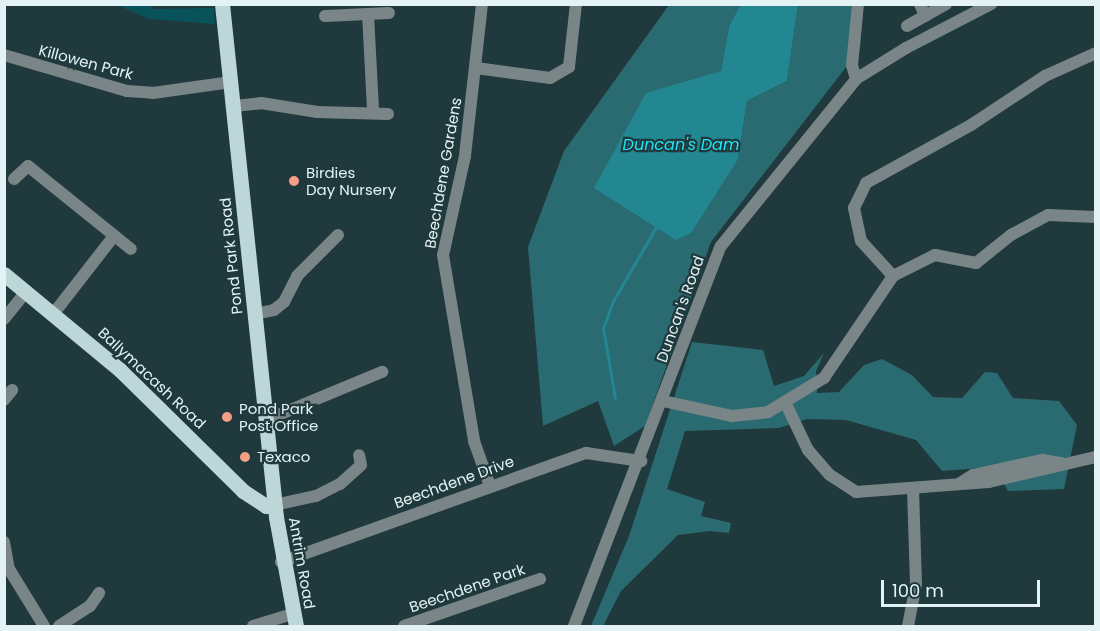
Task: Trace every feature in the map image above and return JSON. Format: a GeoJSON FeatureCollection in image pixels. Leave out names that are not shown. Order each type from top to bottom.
{"type":"FeatureCollection","features":[{"type":"Feature","properties":{"kind":"main road","name":"Pond Park Road"},"geometry":{"type":"LineString","coordinates":[[222,4],[274,505]]}},
{"type":"Feature","properties":{"kind":"main road","name":"Ballymacash Road"},"geometry":{"type":"LineString","coordinates":[[4,274],[54,313],[120,370],[243,491],[266,506],[274,505]]}},
{"type":"Feature","properties":{"kind":"main road","name":"Antrim Road"},"geometry":{"type":"LineString","coordinates":[[274,505],[281,562],[294,620]]}},
{"type":"Feature","properties":{"kind":"street","name":"Beechdene Gardens"},"geometry":{"type":"LineString","coordinates":[[482,4],[465,156],[443,255],[472,429],[490,486]]}},
{"type":"Feature","properties":{"kind":"street"},"geometry":{"type":"LineString","coordinates":[[476,68],[550,78],[569,67],[576,4]]}},
{"type":"Feature","properties":{"kind":"street"},"geometry":{"type":"LineString","coordinates":[[856,79],[852,65],[858,4]]}},
{"type":"Feature","properties":{"kind":"street"},"geometry":{"type":"LineString","coordinates":[[907,26],[922,10],[946,4]]}},
{"type":"Feature","properties":{"kind":"street","name":"Duncan's Road"},"geometry":{"type":"LineString","coordinates":[[574,627],[641,461],[721,246],[856,79],[916,42],[991,4]]}},
{"type":"Feature","properties":{"kind":"street"},"geometry":{"type":"LineString","coordinates":[[324,16],[389,13]]}},
{"type":"Feature","properties":{"kind":"street"},"geometry":{"type":"LineString","coordinates":[[368,14],[373,111]]}},
{"type":"Feature","properties":{"kind":"street"},"geometry":{"type":"LineString","coordinates":[[893,276],[861,241],[854,208],[867,183],[971,125],[1045,76],[1095,53]]}},
{"type":"Feature","properties":{"kind":"street","name":"Killowen Park"},"geometry":{"type":"LineString","coordinates":[[4,55],[127,90],[153,93],[231,82]]}},
{"type":"Feature","properties":{"kind":"street"},"geometry":{"type":"LineString","coordinates":[[234,106],[261,103],[317,112],[373,111],[388,114]]}},
{"type":"Feature","properties":{"kind":"street"},"geometry":{"type":"LineString","coordinates":[[14,179],[28,166],[131,249]]}},
{"type":"Feature","properties":{"kind":"street"},"geometry":{"type":"LineString","coordinates":[[663,401],[732,416],[768,412],[824,378],[893,276],[935,255],[976,263],[1011,235],[1048,215],[1095,217]]}},
{"type":"Feature","properties":{"kind":"street"},"geometry":{"type":"LineString","coordinates":[[255,314],[274,310],[284,302],[297,276],[338,235]]}},
{"type":"Feature","properties":{"kind":"street"},"geometry":{"type":"LineString","coordinates":[[54,313],[114,236]]}},
{"type":"Feature","properties":{"kind":"street"},"geometry":{"type":"LineString","coordinates":[[4,319],[26,292]]}},
{"type":"Feature","properties":{"kind":"street"},"geometry":{"type":"LineString","coordinates":[[266,420],[381,372]]}},
{"type":"Feature","properties":{"kind":"street"},"geometry":{"type":"LineString","coordinates":[[785,402],[808,450],[830,475],[855,492],[989,482],[1095,457]]}},
{"type":"Feature","properties":{"kind":"street","name":"Beechdene Drive"},"geometry":{"type":"LineString","coordinates":[[281,562],[586,453],[641,461]]}},
{"type":"Feature","properties":{"kind":"street"},"geometry":{"type":"LineString","coordinates":[[274,505],[316,496],[340,484],[361,465],[359,455]]}},
{"type":"Feature","properties":{"kind":"street"},"geometry":{"type":"LineString","coordinates":[[908,627],[916,584],[913,489]]}},
{"type":"Feature","properties":{"kind":"street"},"geometry":{"type":"LineString","coordinates":[[4,542],[7,570],[44,627]]}},
{"type":"Feature","properties":{"kind":"street","name":"Beechdene Park"},"geometry":{"type":"LineString","coordinates":[[404,627],[540,579]]}},
{"type":"Feature","properties":{"kind":"street"},"geometry":{"type":"LineString","coordinates":[[58,627],[90,606],[99,593]]}},
{"type":"Feature","properties":{"kind":"street"},"geometry":{"type":"LineString","coordinates":[[253,627],[294,620]]}},
{"type":"Feature","properties":{"kind":"shaded area"},"geometry":{"type":"Polygon","coordinates":[[[117,5],[151,5],[152,9],[214,8],[215,24],[149,19],[117,5]]]}},
{"type":"Feature","properties":{"kind":"shaded area"},"geometry":{"type":"Polygon","coordinates":[[[669,5],[740,5],[729,26],[721,71],[693,80],[738,159],[747,101],[787,81],[798,5],[863,5],[860,49],[711,242],[645,426],[614,446],[598,401],[543,426],[528,247],[564,151],[669,5]]]}},
{"type":"Feature","properties":{"kind":"shaded area"},"geometry":{"type":"Polygon","coordinates":[[[692,342],[763,350],[774,386],[804,376],[824,353],[816,371],[817,393],[839,392],[864,365],[882,359],[912,375],[933,397],[962,398],[985,372],[997,373],[1013,398],[1059,401],[1077,425],[1064,489],[1008,491],[995,467],[942,471],[916,440],[846,420],[807,419],[779,428],[685,431],[667,489],[705,502],[701,516],[731,523],[729,533],[710,531],[678,535],[621,591],[603,626],[591,626],[629,536],[692,342]]]}},
{"type":"Feature","properties":{"kind":"water","name":"Duncan's Dam"},"geometry":{"type":"Polygon","coordinates":[[[740,5],[798,5],[787,81],[747,101],[738,159],[691,233],[676,240],[594,188],[646,93],[721,71],[729,26],[740,5]]]}},
{"type":"Feature","properties":{"kind":"waterway"},"geometry":{"type":"LineString","coordinates":[[615,398],[603,328],[613,301],[656,227]]}},
{"type":"Feature","properties":{"kind":"place","name":"Birdies Day Nursery"},"geometry":{"type":"Point","coordinates":[294,181]}},
{"type":"Feature","properties":{"kind":"place","name":"Pond Park Post Office"},"geometry":{"type":"Point","coordinates":[227,417]}},
{"type":"Feature","properties":{"kind":"place","name":"Texaco"},"geometry":{"type":"Point","coordinates":[245,457]}}]}
